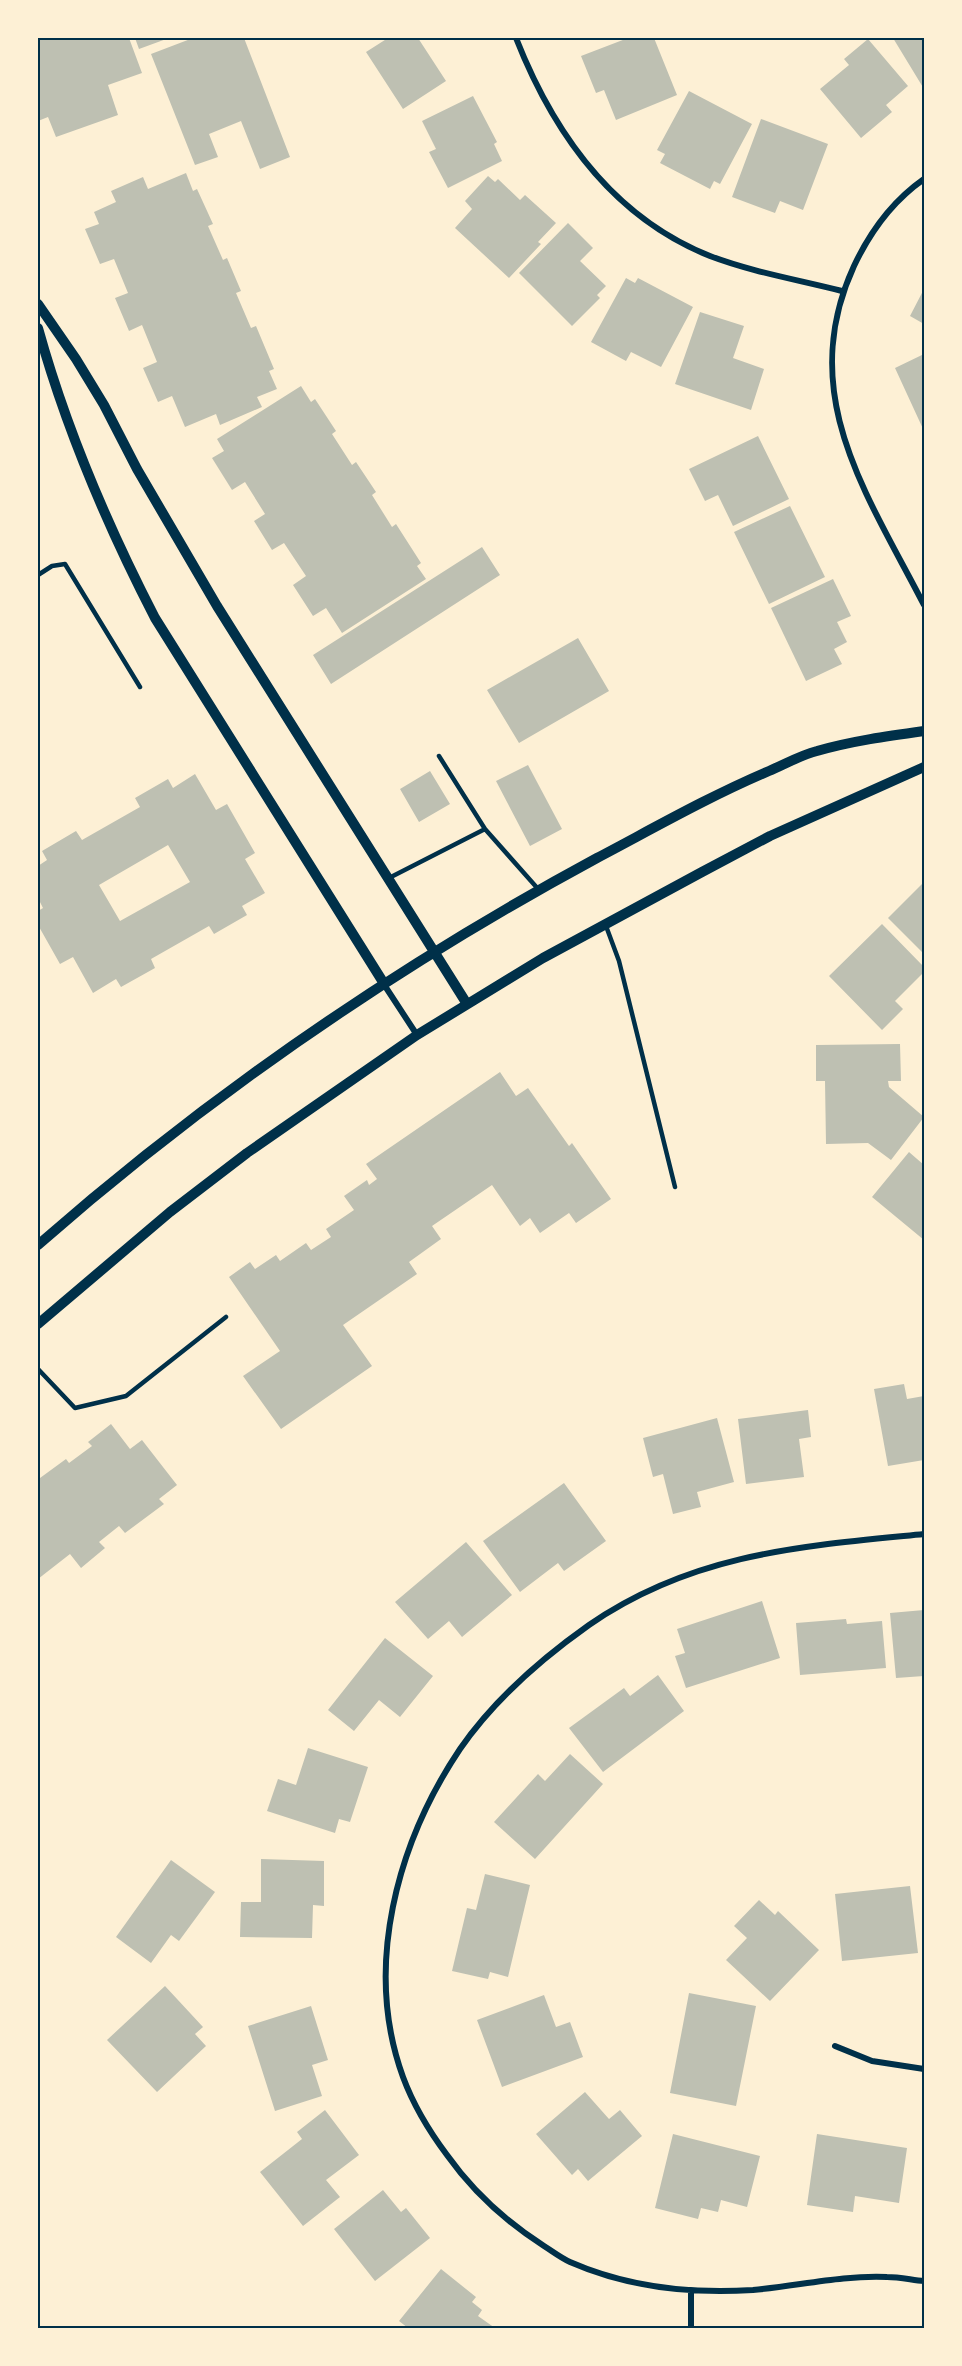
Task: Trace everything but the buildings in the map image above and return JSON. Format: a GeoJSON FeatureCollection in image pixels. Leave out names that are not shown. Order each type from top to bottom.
{"type":"FeatureCollection","features":[{"type":"Feature","properties":{"kind":"street"},"geometry":{"type":"LineString","coordinates":[[516,38],[529,72],[555,122],[587,165],[625,204],[666,233],[710,255],[842,291]]}},
{"type":"Feature","properties":{"kind":"street"},"geometry":{"type":"LineString","coordinates":[[924,179],[884,216],[860,253],[842,291],[833,328],[831,367],[835,409],[845,445],[860,481],[924,605]]}},
{"type":"Feature","properties":{"kind":"street"},"geometry":{"type":"LineString","coordinates":[[38,304],[104,405],[148,488],[217,606],[467,1004]]}},
{"type":"Feature","properties":{"kind":"street"},"geometry":{"type":"LineString","coordinates":[[38,328],[53,381],[89,477],[129,567],[155,618],[417,1035]]}},
{"type":"Feature","properties":{"kind":"street"},"geometry":{"type":"LineString","coordinates":[[38,1245],[129,1168],[296,1042],[383,982],[539,890],[672,817],[743,782],[815,751],[874,738],[924,731]]}},
{"type":"Feature","properties":{"kind":"street"},"geometry":{"type":"LineString","coordinates":[[38,1324],[170,1212],[247,1153],[417,1035],[605,925],[771,836],[924,767]]}},
{"type":"Feature","properties":{"kind":"street"},"geometry":{"type":"LineString","coordinates":[[924,1534],[821,1544],[750,1556],[699,1570],[640,1594],[590,1624],[537,1666],[497,1704],[461,1748],[432,1796],[408,1849],[392,1907],[384,1967],[389,2025],[403,2077],[429,2130],[464,2179],[513,2226],[568,2261],[626,2281],[691,2291],[754,2289],[837,2279],[886,2277],[924,2281]]}},
{"type":"Feature","properties":{"kind":"street"},"geometry":{"type":"LineString","coordinates":[[835,2046],[872,2061],[924,2068]]}},
{"type":"Feature","properties":{"kind":"street"},"geometry":{"type":"LineString","coordinates":[[690,2328],[691,2291]]}},
{"type":"Feature","properties":{"kind":"lane"},"geometry":{"type":"LineString","coordinates":[[38,575],[52,566],[64,564],[140,687]]}},
{"type":"Feature","properties":{"kind":"lane"},"geometry":{"type":"LineString","coordinates":[[439,756],[485,829],[539,890]]}},
{"type":"Feature","properties":{"kind":"lane"},"geometry":{"type":"LineString","coordinates":[[388,878],[485,829]]}},
{"type":"Feature","properties":{"kind":"lane"},"geometry":{"type":"LineString","coordinates":[[605,925],[619,961],[675,1187]]}},
{"type":"Feature","properties":{"kind":"lane"},"geometry":{"type":"LineString","coordinates":[[38,1369],[75,1408],[126,1396],[226,1317]]}}]}
